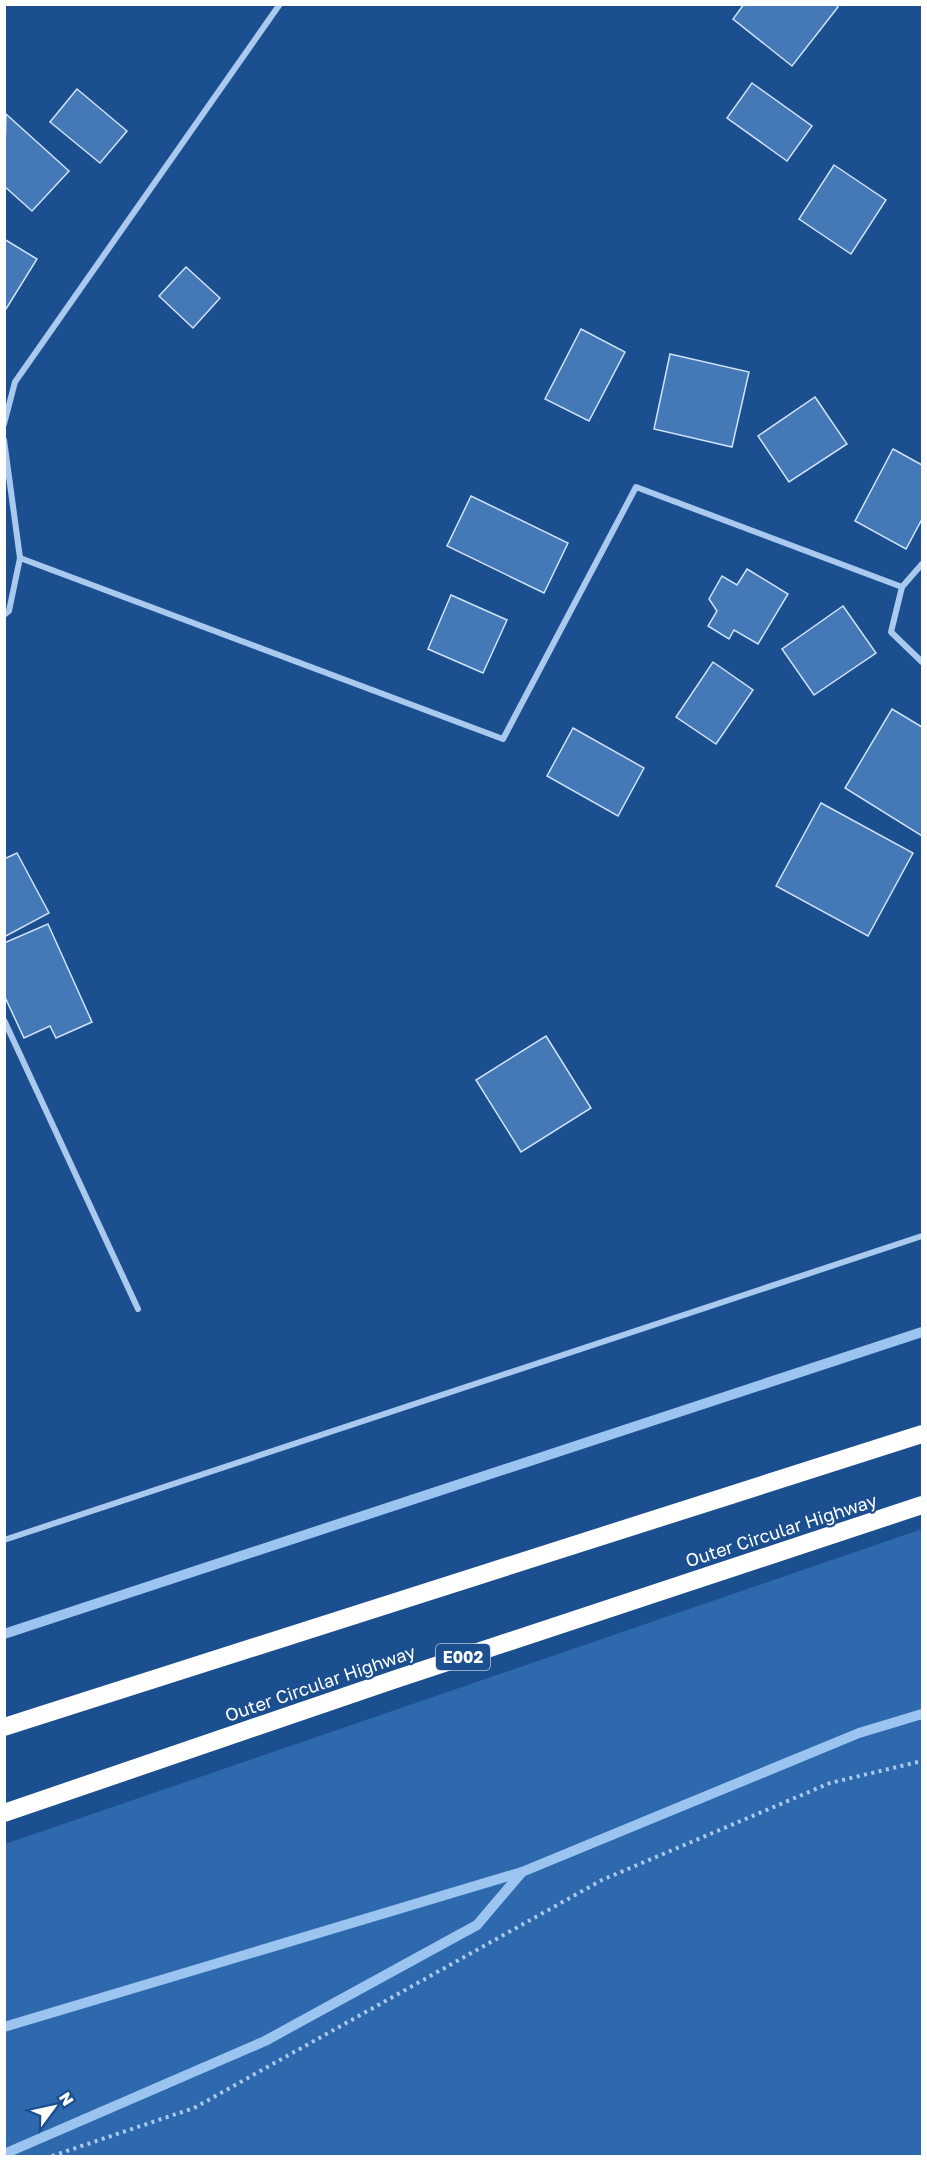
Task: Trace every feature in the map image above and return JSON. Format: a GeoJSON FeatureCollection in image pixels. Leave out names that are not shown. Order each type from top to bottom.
{"type":"FeatureCollection","features":[{"type":"Feature","properties":{"kind":"highway"},"geometry":{"type":"LineString","coordinates":[[4,1727],[922,1434]]}},
{"type":"Feature","properties":{"kind":"highway","name":"Outer Circular Highway"},"geometry":{"type":"LineString","coordinates":[[4,1813],[393,1680],[922,1505]]}},
{"type":"Feature","properties":{"kind":"street"},"geometry":{"type":"LineString","coordinates":[[4,424],[15,382],[280,4]]}},
{"type":"Feature","properties":{"kind":"street"},"geometry":{"type":"LineString","coordinates":[[4,440],[20,558],[9,611],[4,615]]}},
{"type":"Feature","properties":{"kind":"street"},"geometry":{"type":"LineString","coordinates":[[20,558],[503,739],[636,487],[902,587]]}},
{"type":"Feature","properties":{"kind":"street"},"geometry":{"type":"LineString","coordinates":[[922,564],[902,587],[891,632],[922,662]]}},
{"type":"Feature","properties":{"kind":"street"},"geometry":{"type":"LineString","coordinates":[[4,1020],[138,1310]]}},
{"type":"Feature","properties":{"kind":"street"},"geometry":{"type":"LineString","coordinates":[[4,1540],[922,1236]]}},
{"type":"Feature","properties":{"kind":"path"},"geometry":{"type":"LineString","coordinates":[[52,2157],[194,2108],[602,1880],[830,1783],[922,1761]]}},
{"type":"Feature","properties":{"kind":"shaded area"},"geometry":{"type":"Polygon","coordinates":[[[922,1529],[922,2156],[5,2156],[5,1844],[922,1529]]]}},
{"type":"Feature","properties":{"kind":"building"},"geometry":{"type":"Polygon","coordinates":[[[744,4],[835,4],[838,7],[792,66],[733,19],[744,4]]]}},
{"type":"Feature","properties":{"kind":"building"},"geometry":{"type":"Polygon","coordinates":[[[752,83],[812,126],[787,161],[727,118],[752,83]]]}},
{"type":"Feature","properties":{"kind":"building"},"geometry":{"type":"Polygon","coordinates":[[[77,89],[127,131],[100,163],[50,122],[77,89]]]}},
{"type":"Feature","properties":{"kind":"building"},"geometry":{"type":"Polygon","coordinates":[[[6,114],[69,171],[32,211],[4,186],[6,114]]]}},
{"type":"Feature","properties":{"kind":"building"},"geometry":{"type":"Polygon","coordinates":[[[834,165],[886,200],[851,254],[799,219],[834,165]]]}},
{"type":"Feature","properties":{"kind":"building"},"geometry":{"type":"Polygon","coordinates":[[[4,239],[37,259],[6,309],[4,308],[4,239]]]}},
{"type":"Feature","properties":{"kind":"building"},"geometry":{"type":"Polygon","coordinates":[[[186,267],[220,298],[193,328],[159,296],[186,267]]]}},
{"type":"Feature","properties":{"kind":"building"},"geometry":{"type":"Polygon","coordinates":[[[581,329],[625,352],[589,421],[545,399],[581,329]]]}},
{"type":"Feature","properties":{"kind":"building"},"geometry":{"type":"Polygon","coordinates":[[[670,354],[749,372],[732,447],[654,429],[670,354]]]}},
{"type":"Feature","properties":{"kind":"building"},"geometry":{"type":"Polygon","coordinates":[[[815,397],[847,444],[789,482],[758,436],[815,397]]]}},
{"type":"Feature","properties":{"kind":"building"},"geometry":{"type":"Polygon","coordinates":[[[893,449],[922,465],[922,519],[906,549],[855,521],[893,449]]]}},
{"type":"Feature","properties":{"kind":"building"},"geometry":{"type":"Polygon","coordinates":[[[471,496],[568,543],[544,593],[447,546],[471,496]]]}},
{"type":"Feature","properties":{"kind":"building"},"geometry":{"type":"Polygon","coordinates":[[[747,569],[788,594],[758,644],[734,630],[729,639],[708,626],[717,611],[709,599],[722,576],[737,585],[747,569]]]}},
{"type":"Feature","properties":{"kind":"building"},"geometry":{"type":"Polygon","coordinates":[[[451,595],[507,620],[483,673],[428,649],[451,595]]]}},
{"type":"Feature","properties":{"kind":"building"},"geometry":{"type":"Polygon","coordinates":[[[843,606],[876,653],[814,695],[782,649],[843,606]]]}},
{"type":"Feature","properties":{"kind":"building"},"geometry":{"type":"Polygon","coordinates":[[[713,662],[753,690],[716,744],[676,717],[713,662]]]}},
{"type":"Feature","properties":{"kind":"building"},"geometry":{"type":"Polygon","coordinates":[[[892,709],[922,727],[922,836],[845,788],[892,709]]]}},
{"type":"Feature","properties":{"kind":"building"},"geometry":{"type":"Polygon","coordinates":[[[573,728],[644,768],[618,816],[547,776],[573,728]]]}},
{"type":"Feature","properties":{"kind":"building"},"geometry":{"type":"Polygon","coordinates":[[[821,803],[913,853],[868,936],[776,886],[821,803]]]}},
{"type":"Feature","properties":{"kind":"building"},"geometry":{"type":"Polygon","coordinates":[[[17,853],[49,913],[4,937],[4,859],[17,853]]]}},
{"type":"Feature","properties":{"kind":"building"},"geometry":{"type":"Polygon","coordinates":[[[48,924],[92,1022],[56,1038],[50,1026],[24,1038],[4,995],[4,943],[48,924]]]}},
{"type":"Feature","properties":{"kind":"building"},"geometry":{"type":"Polygon","coordinates":[[[546,1036],[591,1108],[521,1152],[476,1080],[546,1036]]]}},
{"type":"Feature","properties":{"kind":"waterway"},"geometry":{"type":"LineString","coordinates":[[4,1634],[922,1332]]}},
{"type":"Feature","properties":{"kind":"waterway"},"geometry":{"type":"LineString","coordinates":[[4,2027],[522,1872],[859,1733],[922,1714]]}},
{"type":"Feature","properties":{"kind":"waterway"},"geometry":{"type":"LineString","coordinates":[[4,2154],[265,2041],[477,1925],[522,1872]]}}]}
